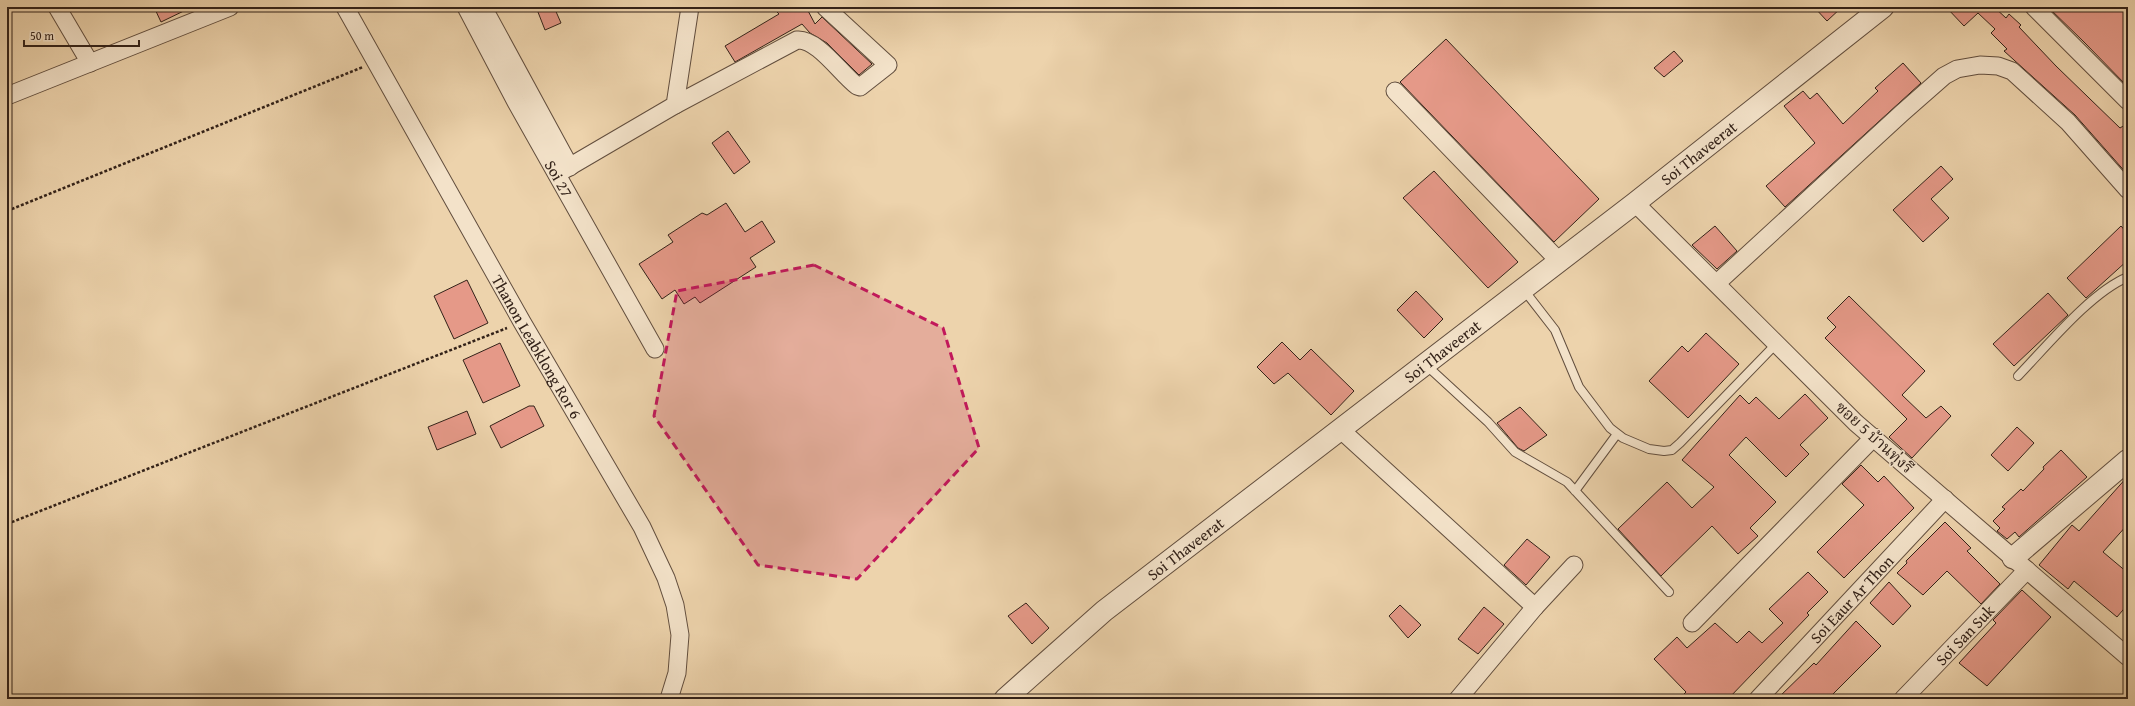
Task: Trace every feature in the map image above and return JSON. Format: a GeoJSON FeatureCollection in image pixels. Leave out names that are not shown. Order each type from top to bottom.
{"type":"FeatureCollection","features":[{"type":"Feature","properties":{"kind":"street"},"geometry":{"type":"LineString","coordinates":[[57,7],[90,63]]}},
{"type":"Feature","properties":{"kind":"street"},"geometry":{"type":"LineString","coordinates":[[7,96],[230,7]]}},
{"type":"Feature","properties":{"kind":"street","name":"Thanon Leabklong Ror 6"},"geometry":{"type":"LineString","coordinates":[[345,7],[522,322],[642,527],[666,578],[675,605],[680,636],[677,673],[669,699]]}},
{"type":"Feature","properties":{"kind":"street","name":"Soi 27"},"geometry":{"type":"LineString","coordinates":[[466,7],[563,170],[655,349]]}},
{"type":"Feature","properties":{"kind":"street"},"geometry":{"type":"LineString","coordinates":[[483,7],[563,170],[675,105],[796,40],[805,40],[815,46],[857,86],[860,87],[866,84],[888,65],[825,7]]}},
{"type":"Feature","properties":{"kind":"street"},"geometry":{"type":"LineString","coordinates":[[675,105],[690,7]]}},
{"type":"Feature","properties":{"kind":"street"},"geometry":{"type":"LineString","coordinates":[[2034,7],[2128,101]]}},
{"type":"Feature","properties":{"kind":"street","name":"Soi Thaveerat"},"geometry":{"type":"LineString","coordinates":[[1005,699],[1104,611],[1635,203],[1880,8]]}},
{"type":"Feature","properties":{"kind":"street"},"geometry":{"type":"LineString","coordinates":[[1717,283],[1902,112],[1944,76],[1957,69],[1980,65],[1998,66],[2012,71],[2068,122],[2128,190]]}},
{"type":"Feature","properties":{"kind":"street"},"geometry":{"type":"LineString","coordinates":[[1395,91],[1560,261]]}},
{"type":"Feature","properties":{"kind":"street","name":"ซอย 5 บ้านทุ่งรี"},"geometry":{"type":"LineString","coordinates":[[1635,203],[1856,423],[2128,657]]}},
{"type":"Feature","properties":{"kind":"street"},"geometry":{"type":"LineString","coordinates":[[1341,430],[1535,607]]}},
{"type":"Feature","properties":{"kind":"street"},"geometry":{"type":"LineString","coordinates":[[1692,623],[1874,437]]}},
{"type":"Feature","properties":{"kind":"street"},"geometry":{"type":"LineString","coordinates":[[2020,564],[2128,460]]}},
{"type":"Feature","properties":{"kind":"street","name":"Soi Eaur Ar Thon"},"geometry":{"type":"LineString","coordinates":[[1758,699],[1945,499]]}},
{"type":"Feature","properties":{"kind":"street","name":"Soi San Suk"},"geometry":{"type":"LineString","coordinates":[[1903,699],[2020,564]]}},
{"type":"Feature","properties":{"kind":"street"},"geometry":{"type":"LineString","coordinates":[[1458,699],[1535,607],[1574,565]]}},
{"type":"Feature","properties":{"kind":"lane"},"geometry":{"type":"LineString","coordinates":[[2018,376],[2091,302],[2114,283],[2128,277]]}},
{"type":"Feature","properties":{"kind":"lane"},"geometry":{"type":"LineString","coordinates":[[1523,289],[1554,330],[1579,387],[1610,428],[1623,438],[1649,449],[1664,451],[1672,450],[1680,444],[1777,343]]}},
{"type":"Feature","properties":{"kind":"lane"},"geometry":{"type":"LineString","coordinates":[[1426,365],[1488,422],[1515,452],[1531,463],[1559,476],[1575,491],[1669,592]]}},
{"type":"Feature","properties":{"kind":"lane"},"geometry":{"type":"LineString","coordinates":[[1575,491],[1617,434]]}},
{"type":"Feature","properties":{"kind":"path"},"geometry":{"type":"LineString","coordinates":[[7,211],[377,62]]}},
{"type":"Feature","properties":{"kind":"path"},"geometry":{"type":"LineString","coordinates":[[7,524],[522,322]]}},
{"type":"Feature","properties":{"kind":"highlighted area"},"geometry":{"type":"Polygon","coordinates":[[[814,265],[943,328],[979,448],[857,579],[758,565],[654,416],[677,291],[814,265]]]}},
{"type":"Feature","properties":{"kind":"building"},"geometry":{"type":"Polygon","coordinates":[[[154,7],[192,7],[161,22],[154,7]]]}},
{"type":"Feature","properties":{"kind":"building"},"geometry":{"type":"Polygon","coordinates":[[[536,7],[554,7],[561,23],[545,30],[536,7]]]}},
{"type":"Feature","properties":{"kind":"building"},"geometry":{"type":"Polygon","coordinates":[[[786,7],[806,7],[815,24],[822,17],[872,64],[859,75],[827,43],[810,33],[802,24],[735,62],[725,46],[779,14],[777,12],[786,7]]]}},
{"type":"Feature","properties":{"kind":"building"},"geometry":{"type":"Polygon","coordinates":[[[1814,7],[1842,7],[1827,21],[1814,7]]]}},
{"type":"Feature","properties":{"kind":"building"},"geometry":{"type":"Polygon","coordinates":[[[1946,7],[1994,7],[2006,18],[2009,14],[2021,25],[2019,27],[2056,66],[2120,128],[2128,123],[2128,175],[2075,115],[2004,51],[2007,49],[1991,33],[1995,29],[1978,13],[1964,26],[1946,7]]]}},
{"type":"Feature","properties":{"kind":"building"},"geometry":{"type":"Polygon","coordinates":[[[2048,7],[2128,7],[2128,87],[2084,42],[2048,7]]]}},
{"type":"Feature","properties":{"kind":"building"},"geometry":{"type":"Polygon","coordinates":[[[1446,39],[1599,199],[1554,242],[1400,82],[1446,39]]]}},
{"type":"Feature","properties":{"kind":"building"},"geometry":{"type":"Polygon","coordinates":[[[1674,51],[1683,61],[1664,77],[1654,68],[1674,51]]]}},
{"type":"Feature","properties":{"kind":"building"},"geometry":{"type":"Polygon","coordinates":[[[1903,63],[1921,83],[1785,207],[1766,186],[1815,143],[1784,106],[1803,91],[1810,99],[1817,93],[1843,124],[1878,91],[1875,88],[1903,63]]]}},
{"type":"Feature","properties":{"kind":"building"},"geometry":{"type":"Polygon","coordinates":[[[728,131],[750,162],[734,174],[712,143],[728,131]]]}},
{"type":"Feature","properties":{"kind":"building"},"geometry":{"type":"Polygon","coordinates":[[[1941,166],[1953,179],[1931,199],[1949,218],[1923,242],[1893,210],[1941,166]]]}},
{"type":"Feature","properties":{"kind":"building"},"geometry":{"type":"Polygon","coordinates":[[[1434,171],[1518,262],[1488,288],[1403,198],[1434,171]]]}},
{"type":"Feature","properties":{"kind":"building"},"geometry":{"type":"Polygon","coordinates":[[[726,203],[745,232],[762,221],[775,242],[750,258],[756,267],[700,303],[695,297],[684,304],[675,290],[662,299],[639,264],[673,242],[668,235],[702,213],[707,215],[726,203]]]}},
{"type":"Feature","properties":{"kind":"building"},"geometry":{"type":"Polygon","coordinates":[[[1715,226],[1737,251],[1717,269],[1692,245],[1715,226]]]}},
{"type":"Feature","properties":{"kind":"building"},"geometry":{"type":"Polygon","coordinates":[[[2121,226],[2128,234],[2128,260],[2086,298],[2067,278],[2121,226]]]}},
{"type":"Feature","properties":{"kind":"building"},"geometry":{"type":"Polygon","coordinates":[[[467,280],[488,323],[454,339],[434,296],[467,280]]]}},
{"type":"Feature","properties":{"kind":"building"},"geometry":{"type":"Polygon","coordinates":[[[1416,291],[1443,319],[1424,338],[1397,310],[1416,291]]]}},
{"type":"Feature","properties":{"kind":"building"},"geometry":{"type":"Polygon","coordinates":[[[2048,293],[2068,315],[2014,366],[1993,344],[2048,293]]]}},
{"type":"Feature","properties":{"kind":"building"},"geometry":{"type":"Polygon","coordinates":[[[1849,296],[1925,371],[1902,395],[1926,418],[1941,406],[1951,416],[1912,458],[1889,437],[1907,419],[1825,338],[1836,327],[1827,318],[1849,296]]]}},
{"type":"Feature","properties":{"kind":"building"},"geometry":{"type":"Polygon","coordinates":[[[1706,333],[1739,364],[1688,418],[1649,381],[1682,346],[1688,352],[1706,333]]]}},
{"type":"Feature","properties":{"kind":"building"},"geometry":{"type":"Polygon","coordinates":[[[1282,342],[1300,360],[1311,349],[1354,391],[1331,415],[1288,373],[1274,384],[1257,367],[1282,342]]]}},
{"type":"Feature","properties":{"kind":"building"},"geometry":{"type":"Polygon","coordinates":[[[500,343],[520,386],[483,403],[463,360],[500,343]]]}},
{"type":"Feature","properties":{"kind":"building"},"geometry":{"type":"Polygon","coordinates":[[[1805,394],[1828,418],[1800,445],[1809,454],[1786,477],[1746,437],[1729,455],[1776,502],[1750,528],[1758,536],[1738,554],[1712,526],[1661,576],[1618,529],[1667,482],[1692,508],[1714,487],[1682,460],[1740,395],[1749,404],[1756,397],[1779,419],[1805,394]]]}},
{"type":"Feature","properties":{"kind":"building"},"geometry":{"type":"Polygon","coordinates":[[[529,406],[534,406],[544,426],[501,448],[490,426],[529,406]]]}},
{"type":"Feature","properties":{"kind":"building"},"geometry":{"type":"Polygon","coordinates":[[[1520,407],[1547,435],[1524,451],[1518,448],[1497,423],[1520,407]]]}},
{"type":"Feature","properties":{"kind":"building"},"geometry":{"type":"Polygon","coordinates":[[[467,411],[476,434],[437,450],[428,427],[467,411]]]}},
{"type":"Feature","properties":{"kind":"building"},"geometry":{"type":"Polygon","coordinates":[[[2017,427],[2034,443],[2008,471],[1991,455],[2017,427]]]}},
{"type":"Feature","properties":{"kind":"building"},"geometry":{"type":"Polygon","coordinates":[[[2061,450],[2087,477],[2019,537],[2015,532],[2007,539],[1997,531],[2000,528],[1993,521],[2005,509],[2002,507],[2021,489],[2023,491],[2044,469],[2043,467],[2061,450]]]}},
{"type":"Feature","properties":{"kind":"building"},"geometry":{"type":"Polygon","coordinates":[[[1861,465],[1878,482],[1884,476],[1914,508],[1844,578],[1817,552],[1864,505],[1842,484],[1861,465]]]}},
{"type":"Feature","properties":{"kind":"building"},"geometry":{"type":"Polygon","coordinates":[[[2128,476],[2128,524],[2103,552],[2128,573],[2128,604],[2117,617],[2074,581],[2068,589],[2039,565],[2072,525],[2079,531],[2128,476]]]}},
{"type":"Feature","properties":{"kind":"building"},"geometry":{"type":"Polygon","coordinates":[[[1945,522],[1971,548],[1967,551],[2000,584],[1981,604],[1947,571],[1923,595],[1897,573],[1907,563],[1906,561],[1945,522]]]}},
{"type":"Feature","properties":{"kind":"building"},"geometry":{"type":"Polygon","coordinates":[[[1527,539],[1550,557],[1526,585],[1504,565],[1527,539]]]}},
{"type":"Feature","properties":{"kind":"building"},"geometry":{"type":"Polygon","coordinates":[[[1808,572],[1828,592],[1807,613],[1809,615],[1728,699],[1679,699],[1686,692],[1654,659],[1677,637],[1687,648],[1715,623],[1737,643],[1749,631],[1762,643],[1783,623],[1769,609],[1808,572]]]}},
{"type":"Feature","properties":{"kind":"building"},"geometry":{"type":"Polygon","coordinates":[[[1889,582],[1911,606],[1893,625],[1870,603],[1889,582]]]}},
{"type":"Feature","properties":{"kind":"building"},"geometry":{"type":"Polygon","coordinates":[[[2022,590],[2051,617],[1987,686],[1959,663],[1996,623],[1993,620],[2022,590]]]}},
{"type":"Feature","properties":{"kind":"building"},"geometry":{"type":"Polygon","coordinates":[[[1026,603],[1049,628],[1032,644],[1008,616],[1026,603]]]}},
{"type":"Feature","properties":{"kind":"building"},"geometry":{"type":"Polygon","coordinates":[[[1400,605],[1421,625],[1408,638],[1389,616],[1400,605]]]}},
{"type":"Feature","properties":{"kind":"building"},"geometry":{"type":"Polygon","coordinates":[[[1484,607],[1504,624],[1478,654],[1458,639],[1484,607]]]}},
{"type":"Feature","properties":{"kind":"building"},"geometry":{"type":"Polygon","coordinates":[[[1856,621],[1881,646],[1828,699],[1777,699],[1814,663],[1816,665],[1856,621]]]}}]}
